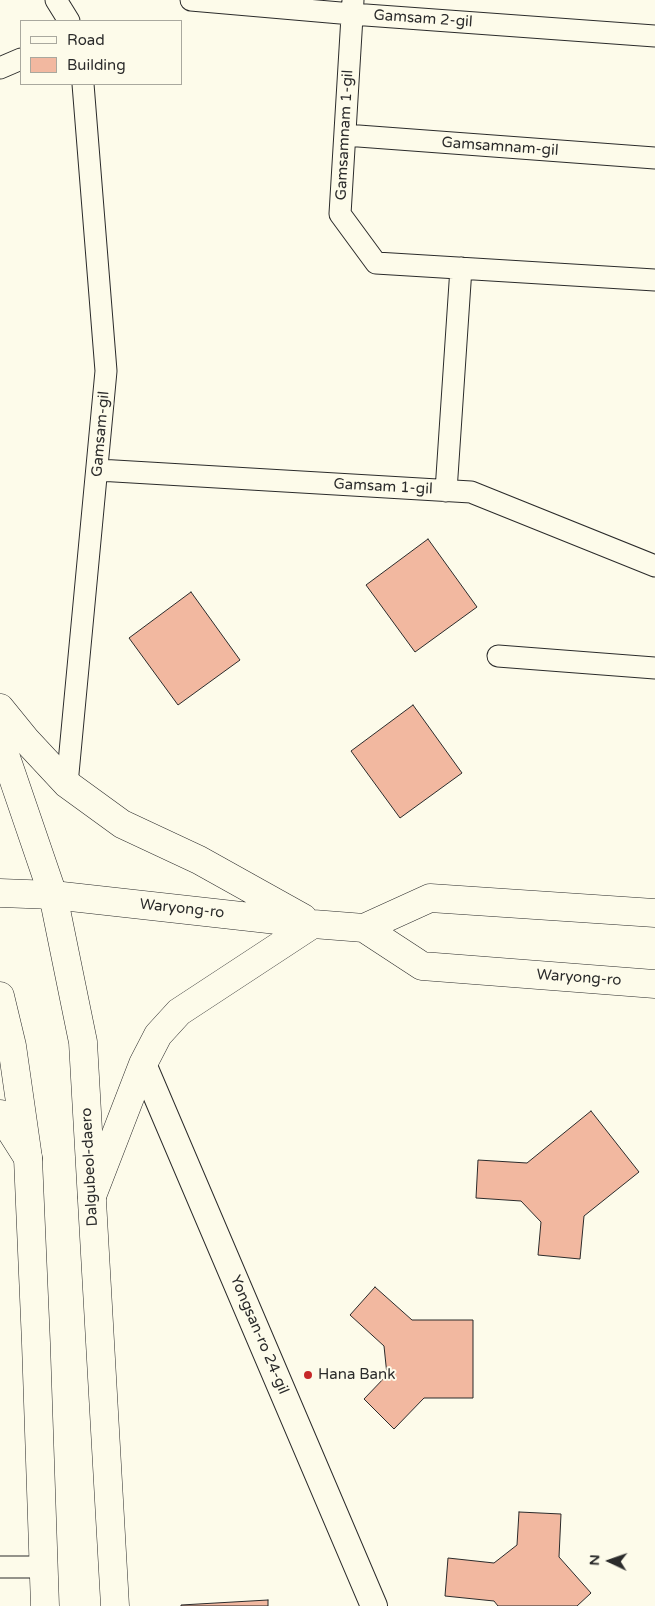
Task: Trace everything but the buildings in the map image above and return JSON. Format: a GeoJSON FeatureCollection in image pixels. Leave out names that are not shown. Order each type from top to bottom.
{"type":"FeatureCollection","features":[{"type":"Feature","properties":{"kind":"main road"},"geometry":{"type":"LineString","coordinates":[[0,708],[26,740],[68,784],[122,824],[199,860],[313,924],[179,1012],[158,1035],[143,1064],[92,1196]]}},
{"type":"Feature","properties":{"kind":"main road","name":"Dalgubeol-daero"},"geometry":{"type":"LineString","coordinates":[[0,740],[53,895],[83,1042],[115,1606]]}},
{"type":"Feature","properties":{"kind":"main road","name":"Waryong-ro"},"geometry":{"type":"LineString","coordinates":[[0,893],[53,895],[364,928],[422,966],[655,984]]}},
{"type":"Feature","properties":{"kind":"main road","name":"Waryong-ro"},"geometry":{"type":"LineString","coordinates":[[364,928],[430,898],[655,913]]}},
{"type":"Feature","properties":{"kind":"main road"},"geometry":{"type":"LineString","coordinates":[[0,996],[12,1046],[28,1158],[45,1606]]}},
{"type":"Feature","properties":{"kind":"main road"},"geometry":{"type":"LineString","coordinates":[[0,1114],[28,1158]]}},
{"type":"Feature","properties":{"kind":"street"},"geometry":{"type":"LineString","coordinates":[[56,0],[68,20]]}},
{"type":"Feature","properties":{"kind":"street"},"geometry":{"type":"LineString","coordinates":[[74,0],[77,20]]}},
{"type":"Feature","properties":{"kind":"street","name":"Gamsam 2-gil"},"geometry":{"type":"LineString","coordinates":[[191,0],[353,7],[655,36]]}},
{"type":"Feature","properties":{"kind":"street","name":"Gamsamnam 1-gil"},"geometry":{"type":"LineString","coordinates":[[353,7],[340,214],[376,263],[655,280]]}},
{"type":"Feature","properties":{"kind":"street"},"geometry":{"type":"LineString","coordinates":[[0,68],[20,60]]}},
{"type":"Feature","properties":{"kind":"street","name":"Gamsam-gil"},"geometry":{"type":"LineString","coordinates":[[68,784],[106,371],[82,85]]}},
{"type":"Feature","properties":{"kind":"street","name":"Gamsamnam-gil"},"geometry":{"type":"LineString","coordinates":[[345,135],[655,158]]}},
{"type":"Feature","properties":{"kind":"street"},"geometry":{"type":"LineString","coordinates":[[446,491],[461,268]]}},
{"type":"Feature","properties":{"kind":"street","name":"Gamsam 1-gil"},"geometry":{"type":"LineString","coordinates":[[98,470],[471,492],[655,566]]}},
{"type":"Feature","properties":{"kind":"street"},"geometry":{"type":"LineString","coordinates":[[498,656],[655,668]]}},
{"type":"Feature","properties":{"kind":"street","name":"Yongsan-ro 24-gil"},"geometry":{"type":"LineString","coordinates":[[143,1064],[374,1606]]}},
{"type":"Feature","properties":{"kind":"street"},"geometry":{"type":"LineString","coordinates":[[0,1567],[43,1567]]}},
{"type":"Feature","properties":{"kind":"place","name":"Hana Bank"},"geometry":{"type":"Point","coordinates":[308,1375]}}]}
